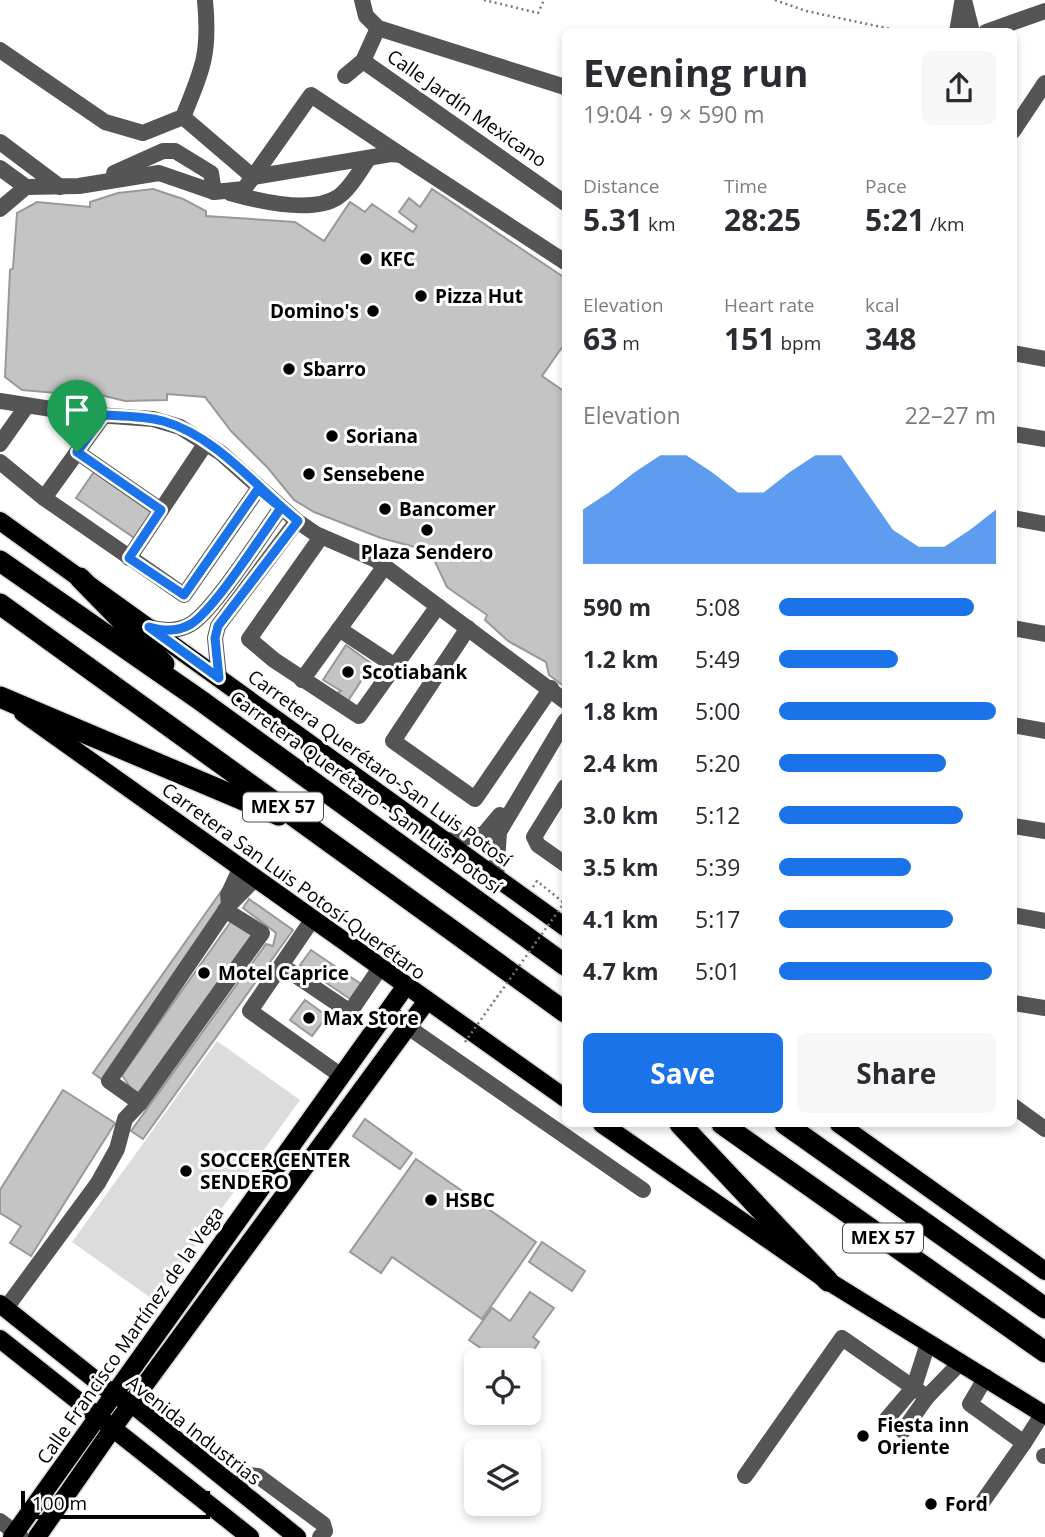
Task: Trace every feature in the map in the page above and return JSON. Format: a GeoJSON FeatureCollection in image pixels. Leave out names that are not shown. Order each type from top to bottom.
{"type":"FeatureCollection","features":[{"type":"Feature","properties":{"kind":"highway","name":"Carretera Querétaro - San Luis Potosí"},"geometry":{"type":"LineString","coordinates":[[0,561],[200,700],[562,963]]}},
{"type":"Feature","properties":{"kind":"highway"},"geometry":{"type":"LineString","coordinates":[[80,578],[200,700]]}},
{"type":"Feature","properties":{"kind":"highway","name":"MEX 57"},"geometry":{"type":"LineString","coordinates":[[0,604],[562,1010]]}},
{"type":"Feature","properties":{"kind":"highway"},"geometry":{"type":"LineString","coordinates":[[0,696],[316,831]]}},
{"type":"Feature","properties":{"kind":"highway"},"geometry":{"type":"LineString","coordinates":[[485,906],[562,946]]}},
{"type":"Feature","properties":{"kind":"highway"},"geometry":{"type":"LineString","coordinates":[[683,1127],[828,1281]]}},
{"type":"Feature","properties":{"kind":"highway","name":"MEX 57"},"geometry":{"type":"LineString","coordinates":[[726,1127],[1045,1352]]}},
{"type":"Feature","properties":{"kind":"highway","name":"MEX 57"},"geometry":{"type":"LineString","coordinates":[[789,1127],[1045,1308]]}},
{"type":"Feature","properties":{"kind":"main road","name":"Carretera Querétaro-San Luis Potosí"},"geometry":{"type":"LineString","coordinates":[[0,521],[562,925]]}},
{"type":"Feature","properties":{"kind":"main road","name":"Carretera San Luis Potosí-Querétaro"},"geometry":{"type":"LineString","coordinates":[[0,696],[426,1002],[562,1096]]}},
{"type":"Feature","properties":{"kind":"main road","name":"Calle Francisco Martínez de la Vega"},"geometry":{"type":"LineString","coordinates":[[16,1536],[98,1415],[405,987]]}},
{"type":"Feature","properties":{"kind":"main road","name":"Calle Francisco Martínez de la Vega"},"geometry":{"type":"LineString","coordinates":[[37,1537],[113,1428],[426,1002]]}},
{"type":"Feature","properties":{"kind":"main road"},"geometry":{"type":"LineString","coordinates":[[326,1096],[347,1111]]}},
{"type":"Feature","properties":{"kind":"main road"},"geometry":{"type":"LineString","coordinates":[[606,1127],[828,1281],[1044,1414]]}},
{"type":"Feature","properties":{"kind":"main road"},"geometry":{"type":"LineString","coordinates":[[843,1127],[1045,1271]]}},
{"type":"Feature","properties":{"kind":"main road","name":"Avenida Industrias"},"geometry":{"type":"LineString","coordinates":[[2,1306],[113,1394],[132,1404],[297,1537]]}},
{"type":"Feature","properties":{"kind":"main road"},"geometry":{"type":"LineString","coordinates":[[170,1314],[188,1327]]}},
{"type":"Feature","properties":{"kind":"main road"},"geometry":{"type":"LineString","coordinates":[[0,1339],[250,1537]]}},
{"type":"Feature","properties":{"kind":"street"},"geometry":{"type":"LineString","coordinates":[[0,50],[105,122],[143,132],[183,117],[202,72],[208,41],[205,0]]}},
{"type":"Feature","properties":{"kind":"street","name":"Calle Jardín Mexicano"},"geometry":{"type":"LineString","coordinates":[[362,0],[366,16],[378,27]]}},
{"type":"Feature","properties":{"kind":"street"},"geometry":{"type":"LineString","coordinates":[[958,28],[963,0]]}},
{"type":"Feature","properties":{"kind":"street"},"geometry":{"type":"LineString","coordinates":[[963,0],[971,28]]}},
{"type":"Feature","properties":{"kind":"street"},"geometry":{"type":"LineString","coordinates":[[997,28],[1045,11]]}},
{"type":"Feature","properties":{"kind":"street"},"geometry":{"type":"LineString","coordinates":[[363,61],[378,27],[562,86]]}},
{"type":"Feature","properties":{"kind":"street","name":"Calle Jardín Mexicano"},"geometry":{"type":"LineString","coordinates":[[345,76],[363,61],[562,200]]}},
{"type":"Feature","properties":{"kind":"street"},"geometry":{"type":"LineString","coordinates":[[1017,125],[1045,83]]}},
{"type":"Feature","properties":{"kind":"street"},"geometry":{"type":"LineString","coordinates":[[219,191],[244,189],[311,95],[562,260]]}},
{"type":"Feature","properties":{"kind":"street"},"geometry":{"type":"LineString","coordinates":[[183,117],[253,177],[391,153],[401,155]]}},
{"type":"Feature","properties":{"kind":"street"},"geometry":{"type":"LineString","coordinates":[[0,142],[60,187]]}},
{"type":"Feature","properties":{"kind":"street"},"geometry":{"type":"LineString","coordinates":[[96,181],[163,151],[175,151],[211,173],[219,191]]}},
{"type":"Feature","properties":{"kind":"street"},"geometry":{"type":"LineString","coordinates":[[0,168],[26,187],[60,187],[159,173],[219,191],[275,203],[321,203],[337,198],[347,189],[369,158]]}},
{"type":"Feature","properties":{"kind":"street"},"geometry":{"type":"LineString","coordinates":[[0,209],[26,187]]}},
{"type":"Feature","properties":{"kind":"street"},"geometry":{"type":"LineString","coordinates":[[1017,354],[1045,359]]}},
{"type":"Feature","properties":{"kind":"street"},"geometry":{"type":"LineString","coordinates":[[0,401],[26,407],[163,421],[180,427],[206,443],[298,521],[321,537],[384,566],[562,698]]}},
{"type":"Feature","properties":{"kind":"street"},"geometry":{"type":"LineString","coordinates":[[0,444],[26,407]]}},
{"type":"Feature","properties":{"kind":"street"},"geometry":{"type":"LineString","coordinates":[[44,498],[104,415]]}},
{"type":"Feature","properties":{"kind":"street"},"geometry":{"type":"LineString","coordinates":[[1017,435],[1045,439]]}},
{"type":"Feature","properties":{"kind":"street"},"geometry":{"type":"LineString","coordinates":[[129,558],[206,443]]}},
{"type":"Feature","properties":{"kind":"street"},"geometry":{"type":"LineString","coordinates":[[77,452],[161,510]]}},
{"type":"Feature","properties":{"kind":"street"},"geometry":{"type":"LineString","coordinates":[[0,462],[44,498],[184,595],[258,489]]}},
{"type":"Feature","properties":{"kind":"street"},"geometry":{"type":"LineString","coordinates":[[149,627],[164,631],[177,630],[203,614],[281,508]]}},
{"type":"Feature","properties":{"kind":"street"},"geometry":{"type":"LineString","coordinates":[[1017,519],[1045,524]]}},
{"type":"Feature","properties":{"kind":"street"},"geometry":{"type":"LineString","coordinates":[[219,678],[215,638],[218,626],[298,521]]}},
{"type":"Feature","properties":{"kind":"street"},"geometry":{"type":"LineString","coordinates":[[321,537],[249,639],[302,680],[359,716],[438,606]]}},
{"type":"Feature","properties":{"kind":"street"},"geometry":{"type":"LineString","coordinates":[[302,680],[384,566]]}},
{"type":"Feature","properties":{"kind":"street"},"geometry":{"type":"LineString","coordinates":[[468,628],[393,741],[475,799],[551,688]]}},
{"type":"Feature","properties":{"kind":"street"},"geometry":{"type":"LineString","coordinates":[[339,629],[395,666]]}},
{"type":"Feature","properties":{"kind":"street"},"geometry":{"type":"LineString","coordinates":[[1017,629],[1045,634]]}},
{"type":"Feature","properties":{"kind":"street"},"geometry":{"type":"LineString","coordinates":[[496,877],[499,832],[516,808],[525,787],[562,726]]}},
{"type":"Feature","properties":{"kind":"street"},"geometry":{"type":"LineString","coordinates":[[1017,727],[1045,731]]}},
{"type":"Feature","properties":{"kind":"street"},"geometry":{"type":"LineString","coordinates":[[446,841],[484,834],[525,787]]}},
{"type":"Feature","properties":{"kind":"street"},"geometry":{"type":"LineString","coordinates":[[562,792],[534,837],[538,845],[562,862]]}},
{"type":"Feature","properties":{"kind":"street"},"geometry":{"type":"LineString","coordinates":[[1017,827],[1045,831]]}},
{"type":"Feature","properties":{"kind":"street"},"geometry":{"type":"LineString","coordinates":[[139,1103],[109,1081],[227,908],[228,895],[248,874]]}},
{"type":"Feature","properties":{"kind":"street"},"geometry":{"type":"LineString","coordinates":[[2,1306],[104,1170],[117,1149],[125,1119],[262,933],[227,908]]}},
{"type":"Feature","properties":{"kind":"street"},"geometry":{"type":"LineString","coordinates":[[1017,916],[1045,921]]}},
{"type":"Feature","properties":{"kind":"street"},"geometry":{"type":"LineString","coordinates":[[312,920],[250,1011],[340,1076]]}},
{"type":"Feature","properties":{"kind":"street"},"geometry":{"type":"LineString","coordinates":[[282,966],[351,1012],[373,1031]]}},
{"type":"Feature","properties":{"kind":"street"},"geometry":{"type":"LineString","coordinates":[[351,1012],[380,968]]}},
{"type":"Feature","properties":{"kind":"street"},"geometry":{"type":"LineString","coordinates":[[1017,1004],[1045,1008]]}},
{"type":"Feature","properties":{"kind":"street"},"geometry":{"type":"LineString","coordinates":[[388,1010],[643,1190]]}},
{"type":"Feature","properties":{"kind":"street"},"geometry":{"type":"LineString","coordinates":[[1017,1109],[1041,1124]]}},
{"type":"Feature","properties":{"kind":"street"},"geometry":{"type":"LineString","coordinates":[[745,1476],[842,1338],[920,1392]]}},
{"type":"Feature","properties":{"kind":"street"},"geometry":{"type":"LineString","coordinates":[[903,1431],[920,1392],[928,1343]]}},
{"type":"Feature","properties":{"kind":"street"},"geometry":{"type":"LineString","coordinates":[[886,1420],[961,1362]]}},
{"type":"Feature","properties":{"kind":"street"},"geometry":{"type":"LineString","coordinates":[[986,1377],[970,1404],[1024,1443]]}},
{"type":"Feature","properties":{"kind":"street"},"geometry":{"type":"LineString","coordinates":[[981,1504],[1044,1414]]}},
{"type":"Feature","properties":{"kind":"street"},"geometry":{"type":"LineString","coordinates":[[235,1487],[248,1475],[258,1476],[323,1524],[325,1531],[320,1537]]}},
{"type":"Feature","properties":{"kind":"street"},"geometry":{"type":"LineString","coordinates":[[0,1521],[16,1536]]}},
{"type":"Feature","properties":{"kind":"path"},"geometry":{"type":"LineString","coordinates":[[484,0],[538,13],[544,0]]}},
{"type":"Feature","properties":{"kind":"path"},"geometry":{"type":"LineString","coordinates":[[775,0],[806,11],[886,28]]}},
{"type":"Feature","properties":{"kind":"path"},"geometry":{"type":"LineString","coordinates":[[526,899],[537,881],[562,901]]}},
{"type":"Feature","properties":{"kind":"path"},"geometry":{"type":"LineString","coordinates":[[465,1042],[562,906]]}},
{"type":"Feature","properties":{"kind":"shaded area","name":"SOCCER CENTER SENDERO"},"geometry":{"type":"Polygon","coordinates":[[[217,1041],[300,1100],[155,1301],[72,1242],[217,1041]]]}},
{"type":"Feature","properties":{"kind":"building"},"geometry":{"type":"Polygon","coordinates":[[[153,189],[183,199],[206,211],[206,216],[295,222],[324,241],[350,202],[365,212],[372,204],[413,232],[417,226],[399,212],[409,198],[420,207],[432,189],[562,276],[562,347],[542,376],[562,390],[562,685],[549,675],[546,662],[508,641],[485,620],[487,615],[447,587],[430,551],[381,538],[314,512],[294,500],[268,468],[231,431],[205,397],[167,394],[167,400],[125,401],[96,394],[96,388],[76,387],[68,394],[22,390],[5,377],[10,270],[13,268],[17,213],[37,202],[90,207],[90,202],[118,193],[153,189]]]}},
{"type":"Feature","properties":{"kind":"building"},"geometry":{"type":"Polygon","coordinates":[[[94,472],[154,514],[136,539],[76,498],[94,472]]]}},
{"type":"Feature","properties":{"kind":"building","name":"Scotiabank"},"geometry":{"type":"Polygon","coordinates":[[[346,645],[372,664],[348,701],[337,693],[341,691],[323,680],[346,645]]]}},
{"type":"Feature","properties":{"kind":"building"},"geometry":{"type":"Polygon","coordinates":[[[222,890],[225,909],[104,1081],[93,1073],[222,890]]]}},
{"type":"Feature","properties":{"kind":"building"},"geometry":{"type":"Polygon","coordinates":[[[249,899],[293,930],[143,1139],[131,1131],[266,944],[273,946],[276,933],[243,908],[249,899]]]}},
{"type":"Feature","properties":{"kind":"building"},"geometry":{"type":"Polygon","coordinates":[[[232,920],[255,935],[138,1099],[122,1075],[232,920]]]}},
{"type":"Feature","properties":{"kind":"building"},"geometry":{"type":"Polygon","coordinates":[[[311,950],[361,984],[350,999],[300,965],[311,950]]]}},
{"type":"Feature","properties":{"kind":"building","name":"Max Store"},"geometry":{"type":"Polygon","coordinates":[[[305,1000],[327,1016],[312,1036],[290,1020],[305,1000]]]}},
{"type":"Feature","properties":{"kind":"building"},"geometry":{"type":"Polygon","coordinates":[[[63,1090],[115,1123],[31,1256],[10,1243],[21,1226],[0,1213],[0,1190],[63,1090]]]}},
{"type":"Feature","properties":{"kind":"building","name":"HSBC"},"geometry":{"type":"Polygon","coordinates":[[[365,1119],[412,1153],[400,1169],[353,1136],[365,1119]]]}},
{"type":"Feature","properties":{"kind":"building","name":"HSBC"},"geometry":{"type":"Polygon","coordinates":[[[416,1159],[536,1242],[482,1319],[392,1257],[381,1273],[350,1252],[416,1159]]]}},
{"type":"Feature","properties":{"kind":"building","name":"HSBC"},"geometry":{"type":"Polygon","coordinates":[[[542,1242],[585,1271],[572,1291],[529,1262],[542,1242]]]}},
{"type":"Feature","properties":{"kind":"building"},"geometry":{"type":"Polygon","coordinates":[[[530,1292],[554,1308],[533,1337],[539,1342],[535,1348],[481,1348],[469,1340],[492,1308],[510,1321],[530,1292]]]}},
{"type":"Feature","properties":{"kind":"place","name":"KFC"},"geometry":{"type":"Point","coordinates":[366,259]}},
{"type":"Feature","properties":{"kind":"place","name":"Pizza Hut"},"geometry":{"type":"Point","coordinates":[421,296]}},
{"type":"Feature","properties":{"kind":"place","name":"Domino's"},"geometry":{"type":"Point","coordinates":[373,311]}},
{"type":"Feature","properties":{"kind":"place","name":"Sbarro"},"geometry":{"type":"Point","coordinates":[289,369]}},
{"type":"Feature","properties":{"kind":"place","name":"Soriana"},"geometry":{"type":"Point","coordinates":[332,436]}},
{"type":"Feature","properties":{"kind":"place","name":"Sensebene"},"geometry":{"type":"Point","coordinates":[309,474]}},
{"type":"Feature","properties":{"kind":"place","name":"Bancomer"},"geometry":{"type":"Point","coordinates":[385,509]}},
{"type":"Feature","properties":{"kind":"place","name":"Plaza Sendero"},"geometry":{"type":"Point","coordinates":[427,530]}},
{"type":"Feature","properties":{"kind":"place","name":"Scotiabank"},"geometry":{"type":"Point","coordinates":[348,672]}},
{"type":"Feature","properties":{"kind":"place","name":"Motel Caprice"},"geometry":{"type":"Point","coordinates":[204,973]}},
{"type":"Feature","properties":{"kind":"place","name":"Max Store"},"geometry":{"type":"Point","coordinates":[309,1018]}},
{"type":"Feature","properties":{"kind":"place","name":"SOCCER CENTER SENDERO"},"geometry":{"type":"Point","coordinates":[186,1171]}},
{"type":"Feature","properties":{"kind":"place","name":"HSBC"},"geometry":{"type":"Point","coordinates":[431,1200]}},
{"type":"Feature","properties":{"kind":"place","name":"Fiesta inn Oriente"},"geometry":{"type":"Point","coordinates":[863,1436]}},
{"type":"Feature","properties":{"kind":"place","name":"Ford"},"geometry":{"type":"Point","coordinates":[931,1504]}},
{"type":"Feature","properties":{"kind":"route"},"geometry":{"type":"LineString","coordinates":[[77,452],[104,415],[163,421],[180,427],[220,453],[258,489],[298,521],[218,626],[215,651],[219,678],[149,627],[164,631],[177,630],[191,624],[203,614],[281,508],[258,489],[184,595],[129,558],[161,510],[77,452]]}}]}
